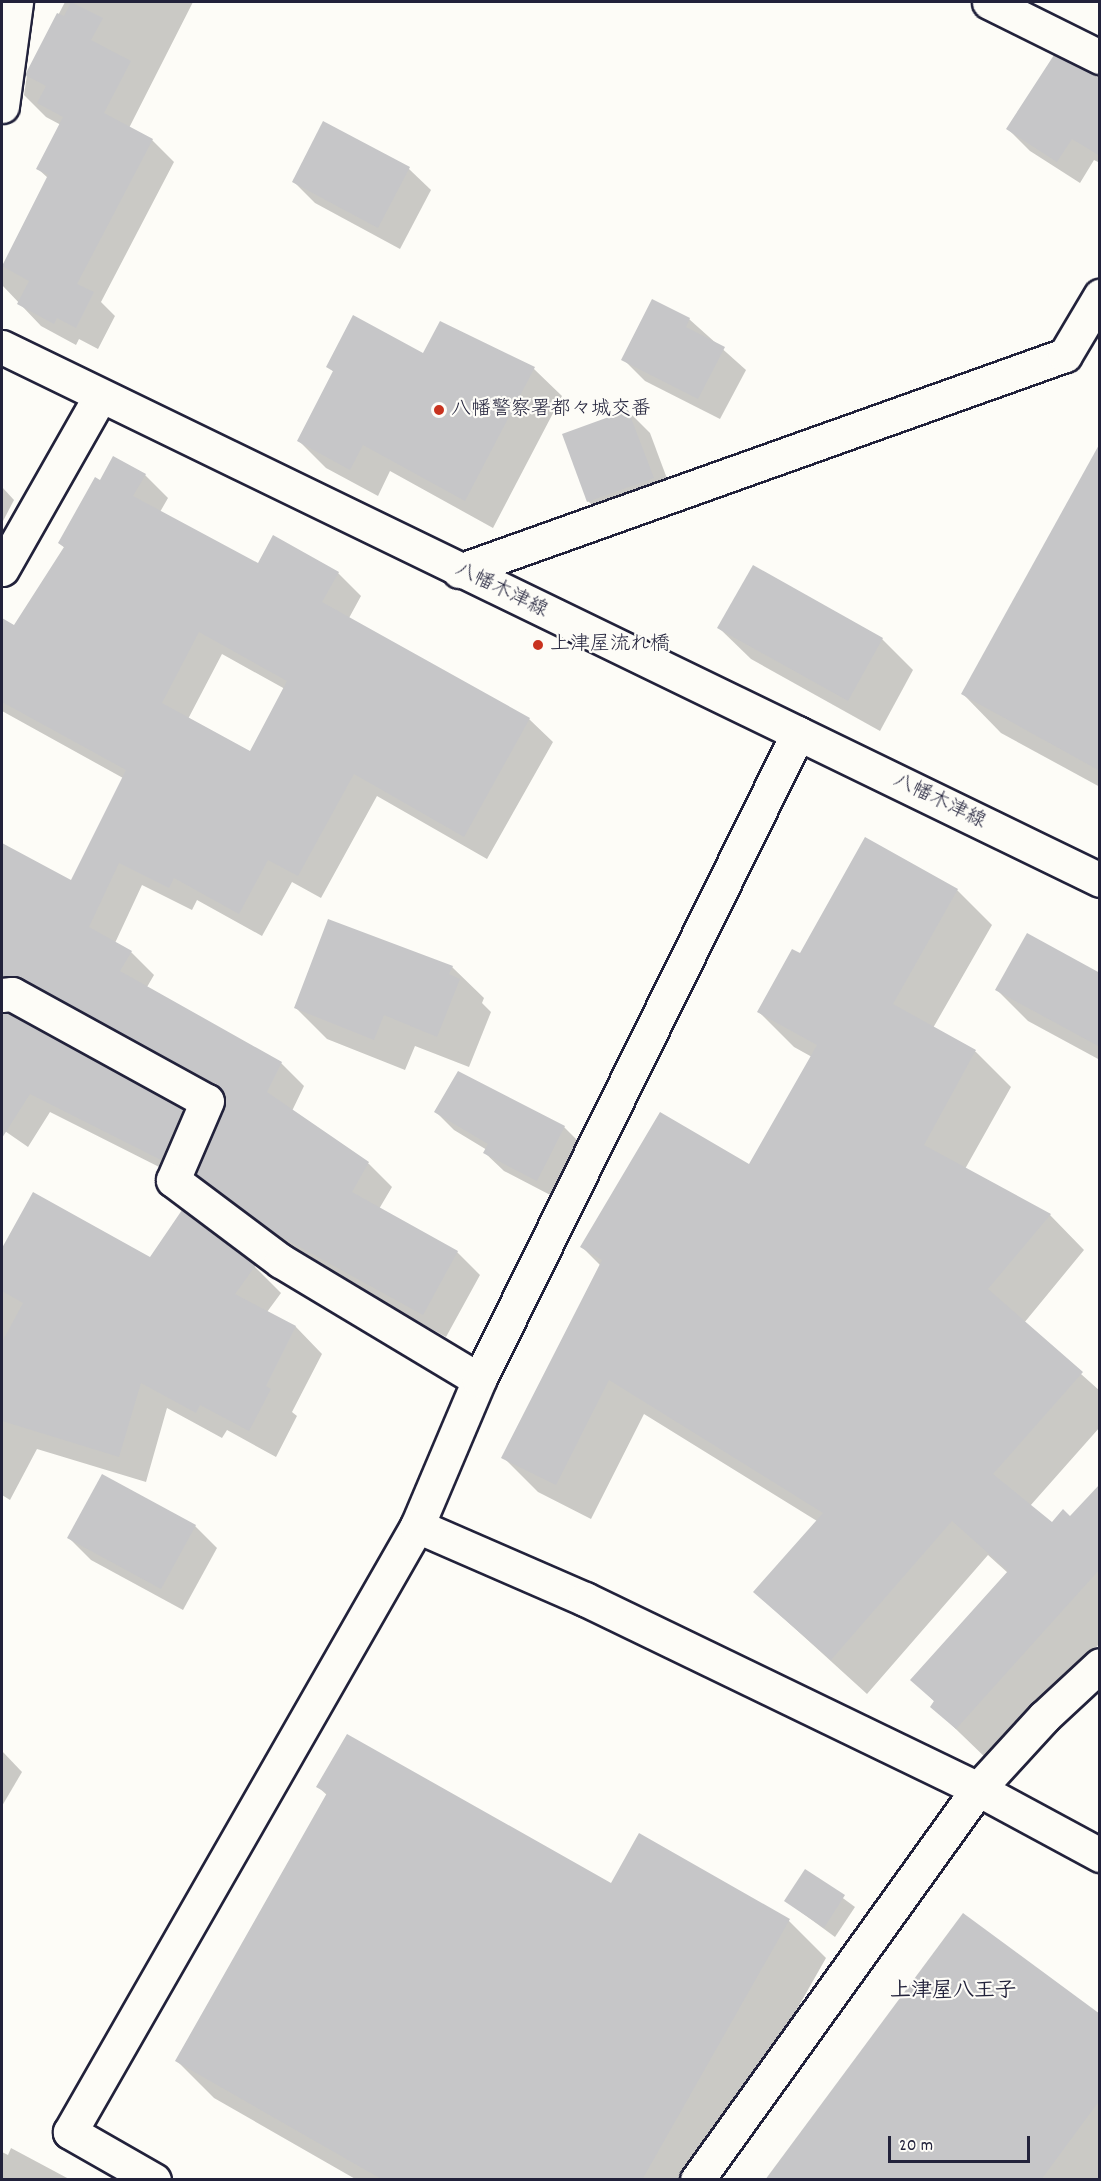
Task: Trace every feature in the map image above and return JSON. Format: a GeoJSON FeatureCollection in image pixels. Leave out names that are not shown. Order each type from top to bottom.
{"type":"FeatureCollection","features":[{"type":"Feature","properties":{"kind":"street"},"geometry":{"type":"LineString","coordinates":[[2,106],[16,2]]}},
{"type":"Feature","properties":{"kind":"street"},"geometry":{"type":"LineString","coordinates":[[989,2],[1100,57]]}},
{"type":"Feature","properties":{"kind":"street"},"geometry":{"type":"LineString","coordinates":[[459,571],[1065,355],[1100,296]]}},
{"type":"Feature","properties":{"kind":"street","name":"八幡木津線"},"geometry":{"type":"LineString","coordinates":[[2,347],[99,398],[1100,880]]}},
{"type":"Feature","properties":{"kind":"street"},"geometry":{"type":"LineString","coordinates":[[2,569],[99,398]]}},
{"type":"Feature","properties":{"kind":"street"},"geometry":{"type":"LineString","coordinates":[[154,2180],[70,2132],[417,1526],[479,1380],[798,733]]}},
{"type":"Feature","properties":{"kind":"street"},"geometry":{"type":"LineString","coordinates":[[2,995],[12,994],[207,1101],[173,1180],[281,1261],[479,1380]]}},
{"type":"Feature","properties":{"kind":"street"},"geometry":{"type":"LineString","coordinates":[[417,1526],[585,1599],[978,1789],[1100,1855]]}},
{"type":"Feature","properties":{"kind":"street"},"geometry":{"type":"LineString","coordinates":[[697,2180],[978,1789],[1044,1717],[1100,1665]]}},
{"type":"Feature","properties":{"kind":"building"},"geometry":{"type":"Polygon","coordinates":[[[71,2],[103,18],[91,40],[131,61],[104,113],[153,139],[77,284],[94,292],[76,328],[57,318],[54,324],[17,304],[29,281],[2,266],[48,175],[36,169],[63,117],[37,103],[46,86],[25,75],[57,13],[64,16],[71,2]]]}},
{"type":"Feature","properties":{"kind":"building"},"geometry":{"type":"Polygon","coordinates":[[[1054,55],[1100,75],[1100,156],[1072,139],[1057,162],[1006,129],[1054,55]]]}},
{"type":"Feature","properties":{"kind":"building"},"geometry":{"type":"Polygon","coordinates":[[[323,121],[410,167],[378,228],[292,182],[323,121]]]}},
{"type":"Feature","properties":{"kind":"building"},"geometry":{"type":"Polygon","coordinates":[[[652,299],[690,318],[686,327],[725,347],[698,399],[621,360],[652,299]]]}},
{"type":"Feature","properties":{"kind":"building"},"geometry":{"type":"Polygon","coordinates":[[[353,315],[423,353],[440,321],[535,367],[465,501],[363,445],[350,470],[297,441],[333,371],[326,367],[353,315]]]}},
{"type":"Feature","properties":{"kind":"building"},"geometry":{"type":"Polygon","coordinates":[[[628,410],[654,478],[587,502],[562,434],[628,410]]]}},
{"type":"Feature","properties":{"kind":"building"},"geometry":{"type":"Polygon","coordinates":[[[1100,443],[1100,771],[961,694],[1100,443]]]}},
{"type":"Feature","properties":{"kind":"building"},"geometry":{"type":"Polygon","coordinates":[[[113,456],[146,474],[133,496],[258,563],[273,535],[339,572],[322,602],[530,718],[464,837],[354,774],[298,876],[268,860],[239,914],[174,878],[169,888],[119,863],[89,927],[132,951],[120,971],[282,1062],[267,1092],[369,1162],[352,1192],[458,1251],[423,1315],[278,1235],[196,1174],[224,1108],[226,1099],[216,1085],[21,978],[2,976],[2,843],[71,880],[126,770],[2,702],[2,618],[14,625],[64,547],[58,543],[95,477],[100,480],[113,456]],[[199,632],[162,703],[250,751],[287,681],[199,632]]]}},
{"type":"Feature","properties":{"kind":"building"},"geometry":{"type":"Polygon","coordinates":[[[753,565],[883,638],[848,701],[717,628],[753,565]]]}},
{"type":"Feature","properties":{"kind":"building"},"geometry":{"type":"Polygon","coordinates":[[[865,837],[958,889],[893,1004],[976,1050],[924,1145],[1051,1214],[988,1289],[1083,1372],[993,1474],[1052,1522],[1063,1509],[1070,1516],[1100,1484],[1100,1569],[956,1729],[930,1707],[934,1701],[910,1680],[1008,1571],[952,1521],[831,1660],[753,1592],[823,1513],[609,1380],[556,1485],[501,1458],[602,1260],[580,1247],[660,1112],[749,1164],[817,1045],[757,1012],[792,949],[800,953],[865,837]]]}},
{"type":"Feature","properties":{"kind":"building"},"geometry":{"type":"Polygon","coordinates":[[[328,919],[453,966],[449,974],[460,979],[437,1037],[384,1015],[374,1040],[294,1008],[328,919]]]}},
{"type":"Feature","properties":{"kind":"building"},"geometry":{"type":"Polygon","coordinates":[[[1027,933],[1100,973],[1100,1047],[995,990],[1027,933]]]}},
{"type":"Feature","properties":{"kind":"building"},"geometry":{"type":"Polygon","coordinates":[[[2,1013],[8,1013],[183,1109],[161,1160],[30,1094],[2,1138],[2,1013]]]}},
{"type":"Feature","properties":{"kind":"building"},"geometry":{"type":"Polygon","coordinates":[[[458,1071],[565,1126],[537,1181],[483,1153],[488,1144],[434,1112],[458,1071]]]}},
{"type":"Feature","properties":{"kind":"building"},"geometry":{"type":"Polygon","coordinates":[[[33,1192],[150,1257],[182,1210],[256,1265],[235,1294],[296,1326],[266,1386],[271,1389],[249,1431],[200,1405],[196,1413],[141,1383],[119,1457],[2,1421],[2,1342],[23,1303],[2,1291],[2,1248],[33,1192]]]}},
{"type":"Feature","properties":{"kind":"building"},"geometry":{"type":"Polygon","coordinates":[[[102,1474],[196,1525],[161,1589],[67,1538],[102,1474]]]}},
{"type":"Feature","properties":{"kind":"building"},"geometry":{"type":"Polygon","coordinates":[[[347,1734],[611,1883],[639,1833],[790,1919],[642,2180],[383,2180],[175,2061],[327,1793],[316,1787],[347,1734]]]}},
{"type":"Feature","properties":{"kind":"building"},"geometry":{"type":"Polygon","coordinates":[[[805,1869],[845,1895],[824,1928],[784,1901],[805,1869]]]}},
{"type":"Feature","properties":{"kind":"building"},"geometry":{"type":"Polygon","coordinates":[[[963,1913],[1100,2014],[1100,2100],[1041,2180],[765,2180],[963,1913]]]}},
{"type":"Feature","properties":{"kind":"place","name":"八幡警察署都々城交番"},"geometry":{"type":"Point","coordinates":[439,410]}},
{"type":"Feature","properties":{"kind":"place","name":"上津屋流れ橋"},"geometry":{"type":"Point","coordinates":[538,645]}},
{"type":"Feature","properties":{"kind":"district","name":"上津屋八王子"},"geometry":{"type":"Point","coordinates":[953,1992]}}]}
